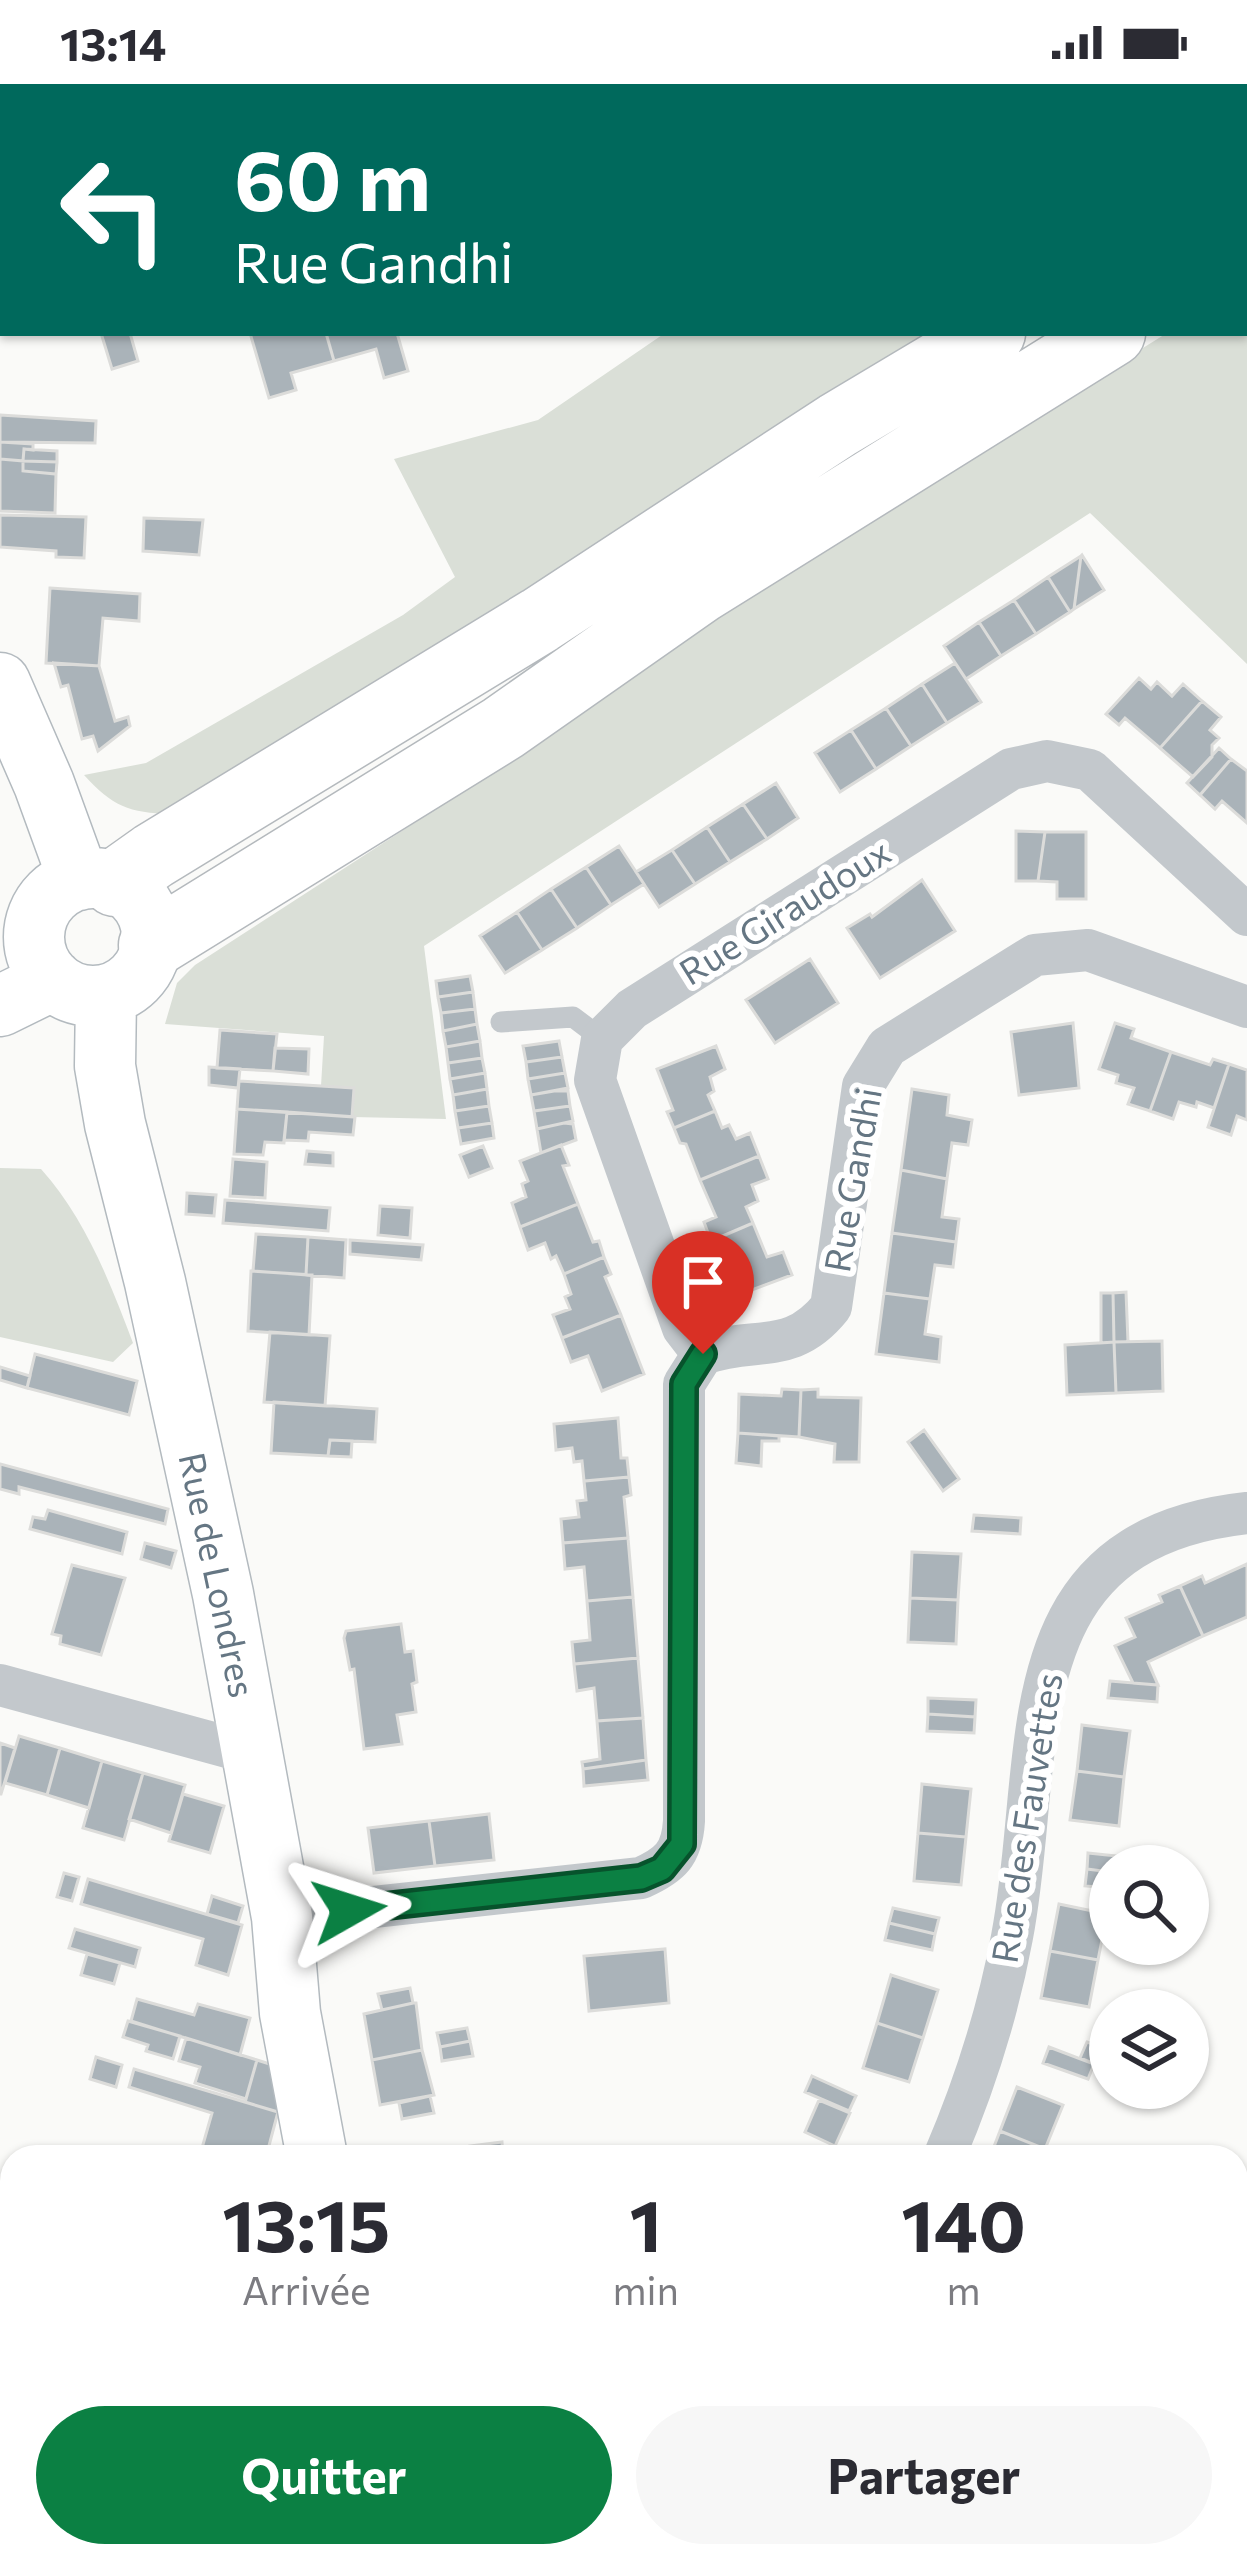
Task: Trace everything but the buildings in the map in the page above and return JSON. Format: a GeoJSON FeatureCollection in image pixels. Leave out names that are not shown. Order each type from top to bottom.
{"type":"FeatureCollection","features":[{"type":"Feature","properties":{"kind":"highway"},"geometry":{"type":"LineString","coordinates":[[97,882],[153,856],[540,620],[838,424],[987,336]]}},
{"type":"Feature","properties":{"kind":"highway"},"geometry":{"type":"LineString","coordinates":[[152,945],[503,728],[700,590],[1085,350]]}},
{"type":"Feature","properties":{"kind":"street"},"geometry":{"type":"LineString","coordinates":[[0,683],[44,784],[97,882]]}},
{"type":"Feature","properties":{"kind":"street","name":"Rue Giraudoux"},"geometry":{"type":"LineString","coordinates":[[602,1039],[632,1009],[1011,769],[1047,761],[1090,770],[1247,915]]}},
{"type":"Feature","properties":{"kind":"street"},"geometry":{"type":"LineString","coordinates":[[0,1006],[48,962],[51,897],[97,882],[132,893],[144,908],[152,945],[144,968],[128,986],[48,962]]}},
{"type":"Feature","properties":{"kind":"street","name":"Rue Gandhi"},"geometry":{"type":"LineString","coordinates":[[703,1354],[798,1338],[815,1327],[831,1306],[863,1086],[887,1047],[1035,955],[1088,950],[1247,1007]]}},
{"type":"Feature","properties":{"kind":"street","name":"Rue de Londres"},"geometry":{"type":"LineString","coordinates":[[48,962],[105,1066],[160,1304],[253,1754],[282,1917],[290,2013],[315,2145]]}},
{"type":"Feature","properties":{"kind":"street"},"geometry":{"type":"LineString","coordinates":[[282,1917],[641,1878],[662,1869],[682,1844],[684,1384],[703,1354],[683,1328],[595,1079],[602,1039]]}},
{"type":"Feature","properties":{"kind":"street","name":"Rue des Fauvettes"},"geometry":{"type":"LineString","coordinates":[[948,2145],[983,2050],[1012,1937],[1036,1727],[1059,1638],[1084,1594],[1112,1560],[1151,1535],[1203,1518],[1247,1513]]}},
{"type":"Feature","properties":{"kind":"street"},"geometry":{"type":"LineString","coordinates":[[0,1685],[253,1754]]}},
{"type":"Feature","properties":{"kind":"lane"},"geometry":{"type":"LineString","coordinates":[[501,1022],[573,1017],[602,1039]]}},
{"type":"Feature","properties":{"kind":"shaded area"},"geometry":{"type":"Polygon","coordinates":[[[661,336],[923,336],[580,567],[171,814],[122,806],[84,775],[146,763],[403,615],[455,577],[394,459],[538,420],[661,336]]]}},
{"type":"Feature","properties":{"kind":"shaded area"},"geometry":{"type":"Polygon","coordinates":[[[1162,336],[1247,336],[1247,664],[1090,513],[424,946],[446,1119],[352,1117],[354,1088],[321,1086],[324,1036],[165,1024],[177,983],[195,965],[516,757],[717,613],[1162,336]]]}},
{"type":"Feature","properties":{"kind":"shaded area"},"geometry":{"type":"Polygon","coordinates":[[[0,1168],[41,1169],[83,1230],[133,1343],[113,1362],[0,1337],[0,1168]]]}},
{"type":"Feature","properties":{"kind":"route"},"geometry":{"type":"LineString","coordinates":[[349,1910],[641,1878],[662,1869],[682,1844],[684,1384],[703,1354]]}}]}
